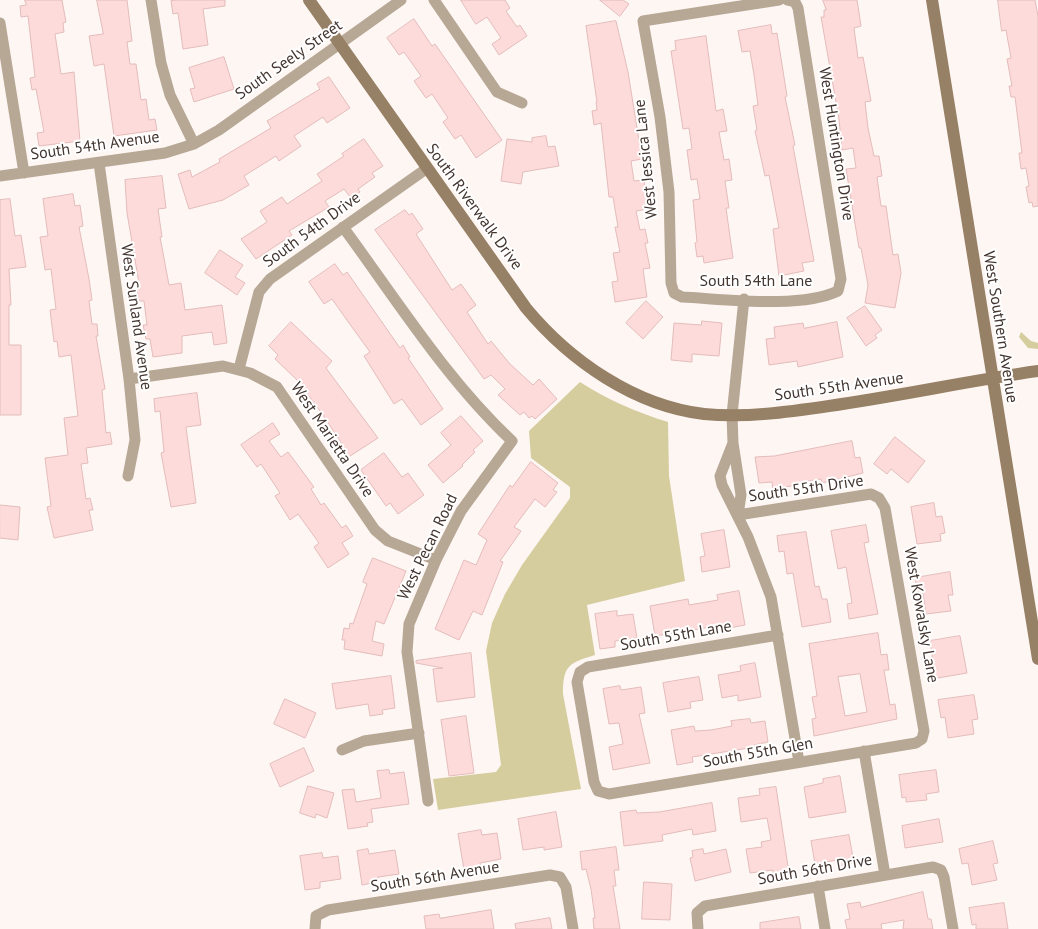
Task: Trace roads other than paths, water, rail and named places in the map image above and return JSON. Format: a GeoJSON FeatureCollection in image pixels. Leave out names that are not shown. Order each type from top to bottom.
{"type":"FeatureCollection","features":[{"type":"Feature","properties":{"kind":"street"},"geometry":{"type":"LineString","coordinates":[[151,0],[161,63],[170,95],[194,144]]}},
{"type":"Feature","properties":{"kind":"street","name":"South Riverwalk Drive"},"geometry":{"type":"LineString","coordinates":[[309,0],[426,169],[526,308],[547,333],[584,363],[646,398]]}},
{"type":"Feature","properties":{"kind":"street","name":"South Seely Street"},"geometry":{"type":"LineString","coordinates":[[194,144],[219,130],[401,0]]}},
{"type":"Feature","properties":{"kind":"street"},"geometry":{"type":"LineString","coordinates":[[434,0],[497,92],[522,103]]}},
{"type":"Feature","properties":{"kind":"street"},"geometry":{"type":"LineString","coordinates":[[705,6],[780,0]]}},
{"type":"Feature","properties":{"kind":"street","name":"West Southern Avenue"},"geometry":{"type":"LineString","coordinates":[[932,0],[1038,659]]}},
{"type":"Feature","properties":{"kind":"street","name":"West Huntington Drive"},"geometry":{"type":"LineString","coordinates":[[791,1],[798,8],[841,279],[838,291]]}},
{"type":"Feature","properties":{"kind":"street","name":"West Jessica Lane"},"geometry":{"type":"LineString","coordinates":[[674,294],[671,283],[669,192],[660,116],[643,21],[705,6]]}},
{"type":"Feature","properties":{"kind":"street"},"geometry":{"type":"LineString","coordinates":[[0,23],[24,173]]}},
{"type":"Feature","properties":{"kind":"street","name":"South 54th Avenue"},"geometry":{"type":"LineString","coordinates":[[0,176],[165,153],[194,144]]}},
{"type":"Feature","properties":{"kind":"street","name":"West Sunland Avenue"},"geometry":{"type":"LineString","coordinates":[[98,163],[129,379],[135,440],[128,476]]}},
{"type":"Feature","properties":{"kind":"street","name":"South 54th Drive"},"geometry":{"type":"LineString","coordinates":[[239,369],[259,292],[270,279],[426,169]]}},
{"type":"Feature","properties":{"kind":"street","name":"West Pecan Road"},"geometry":{"type":"LineString","coordinates":[[343,227],[452,375],[495,426],[512,441],[461,511],[436,560],[406,635],[428,801]]}},
{"type":"Feature","properties":{"kind":"street","name":"South 54th Lane"},"geometry":{"type":"LineString","coordinates":[[674,294],[682,297],[789,301],[827,296],[838,291]]}},
{"type":"Feature","properties":{"kind":"street"},"geometry":{"type":"LineString","coordinates":[[738,515],[741,495],[733,443],[732,415],[744,299]]}},
{"type":"Feature","properties":{"kind":"street","name":"West Marietta Drive"},"geometry":{"type":"LineString","coordinates":[[129,379],[223,366],[239,369],[277,387],[375,530],[388,541],[436,560]]}},
{"type":"Feature","properties":{"kind":"street","name":"South 55th Avenue"},"geometry":{"type":"LineString","coordinates":[[646,398],[694,412],[732,415],[804,409],[1038,371]]}},
{"type":"Feature","properties":{"kind":"street"},"geometry":{"type":"LineString","coordinates":[[733,443],[720,476],[730,504],[738,515],[768,588],[778,635],[799,762]]}},
{"type":"Feature","properties":{"kind":"street"},"geometry":{"type":"LineString","coordinates":[[722,485],[740,482]]}},
{"type":"Feature","properties":{"kind":"street","name":"South 55th Drive"},"geometry":{"type":"LineString","coordinates":[[738,515],[871,494],[879,498]]}},
{"type":"Feature","properties":{"kind":"street","name":"West Kowalsky Lane"},"geometry":{"type":"LineString","coordinates":[[879,498],[885,508],[887,517],[924,731],[922,739]]}},
{"type":"Feature","properties":{"kind":"street","name":"South 55th Lane"},"geometry":{"type":"LineString","coordinates":[[598,792],[594,782],[577,682],[580,672],[588,667],[778,635]]}},
{"type":"Feature","properties":{"kind":"street"},"geometry":{"type":"LineString","coordinates":[[342,750],[364,741],[419,732]]}},
{"type":"Feature","properties":{"kind":"street","name":"South 55th Glen"},"geometry":{"type":"LineString","coordinates":[[598,792],[609,794],[916,743],[922,739]]}},
{"type":"Feature","properties":{"kind":"street"},"geometry":{"type":"LineString","coordinates":[[864,751],[885,875]]}},
{"type":"Feature","properties":{"kind":"street","name":"South 56th Drive"},"geometry":{"type":"LineString","coordinates":[[698,929],[697,913],[705,906],[933,867],[941,870],[953,929]]}},
{"type":"Feature","properties":{"kind":"street","name":"South 56th Avenue"},"geometry":{"type":"LineString","coordinates":[[315,929],[316,916],[328,910],[550,875],[560,876],[566,887],[573,929]]}},
{"type":"Feature","properties":{"kind":"street"},"geometry":{"type":"LineString","coordinates":[[818,886],[825,929]]}}]}
